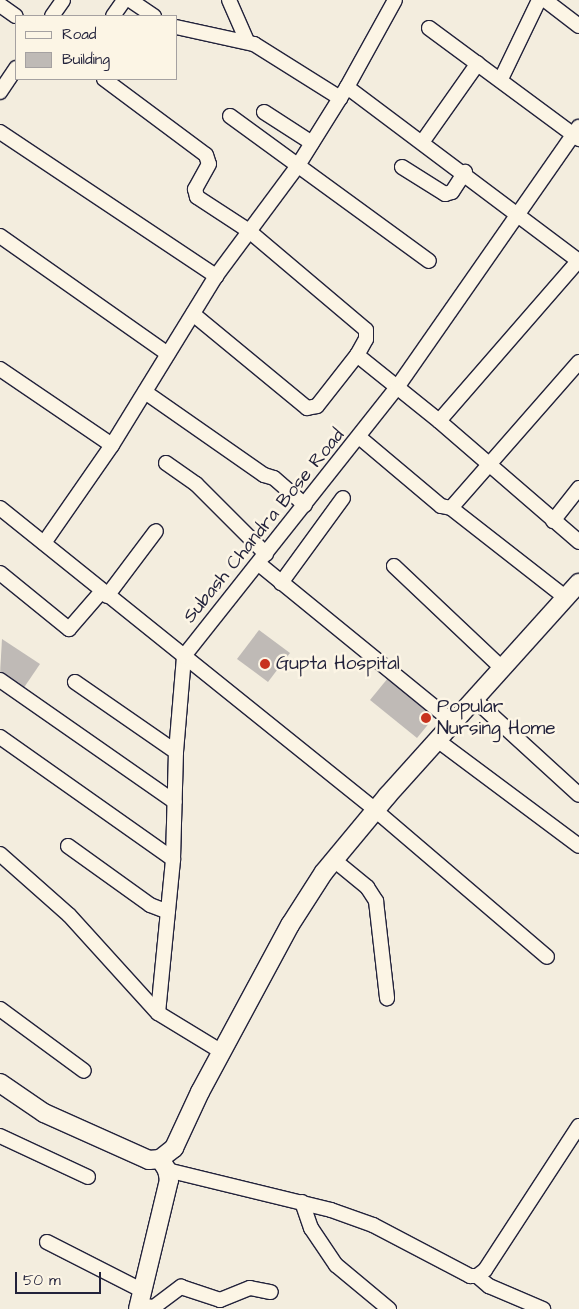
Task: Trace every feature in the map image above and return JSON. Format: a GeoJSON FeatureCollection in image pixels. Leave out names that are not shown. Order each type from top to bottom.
{"type":"FeatureCollection","features":[{"type":"Feature","properties":{"kind":"main road"},"geometry":{"type":"LineString","coordinates":[[140,1302],[169,1180],[164,1165],[293,919],[334,860],[375,810],[579,583]]}},
{"type":"Feature","properties":{"kind":"main road"},"geometry":{"type":"LineString","coordinates":[[0,1083],[44,1113],[101,1141],[164,1165]]}},
{"type":"Feature","properties":{"kind":"street"},"geometry":{"type":"LineString","coordinates":[[53,15],[63,0]]}},
{"type":"Feature","properties":{"kind":"street"},"geometry":{"type":"LineString","coordinates":[[114,15],[124,0]]}},
{"type":"Feature","properties":{"kind":"street"},"geometry":{"type":"LineString","coordinates":[[130,0],[152,15]]}},
{"type":"Feature","properties":{"kind":"street"},"geometry":{"type":"LineString","coordinates":[[229,0],[246,41]]}},
{"type":"Feature","properties":{"kind":"street"},"geometry":{"type":"LineString","coordinates":[[44,543],[112,445],[216,276],[297,167],[344,93],[395,0]]}},
{"type":"Feature","properties":{"kind":"street"},"geometry":{"type":"LineString","coordinates":[[500,79],[539,0]]}},
{"type":"Feature","properties":{"kind":"street"},"geometry":{"type":"LineString","coordinates":[[545,0],[579,26]]}},
{"type":"Feature","properties":{"kind":"street"},"geometry":{"type":"LineString","coordinates":[[0,5],[15,15]]}},
{"type":"Feature","properties":{"kind":"street"},"geometry":{"type":"LineString","coordinates":[[178,28],[246,41],[344,93],[423,141],[517,211],[579,261],[439,421]]}},
{"type":"Feature","properties":{"kind":"street"},"geometry":{"type":"LineString","coordinates":[[430,28],[577,134]]}},
{"type":"Feature","properties":{"kind":"street"},"geometry":{"type":"LineString","coordinates":[[423,141],[478,63]]}},
{"type":"Feature","properties":{"kind":"street"},"geometry":{"type":"LineString","coordinates":[[0,92],[15,70]]}},
{"type":"Feature","properties":{"kind":"street"},"geometry":{"type":"LineString","coordinates":[[105,80],[206,154],[208,164],[195,194],[249,231],[366,330],[366,339],[357,355],[317,406],[307,408],[194,314]]}},
{"type":"Feature","properties":{"kind":"street"},"geometry":{"type":"LineString","coordinates":[[264,112],[312,143]]}},
{"type":"Feature","properties":{"kind":"street"},"geometry":{"type":"LineString","coordinates":[[230,116],[297,167],[429,261]]}},
{"type":"Feature","properties":{"kind":"street"},"geometry":{"type":"LineString","coordinates":[[0,132],[216,276]]}},
{"type":"Feature","properties":{"kind":"street","name":"Subash Chandra Bose Road"},"geometry":{"type":"LineString","coordinates":[[184,656],[263,559],[398,386],[517,211],[577,134]]}},
{"type":"Feature","properties":{"kind":"street"},"geometry":{"type":"LineString","coordinates":[[402,167],[445,194],[452,192],[465,172]]}},
{"type":"Feature","properties":{"kind":"street"},"geometry":{"type":"LineString","coordinates":[[0,236],[168,354]]}},
{"type":"Feature","properties":{"kind":"street"},"geometry":{"type":"LineString","coordinates":[[357,355],[398,386],[491,464],[579,542]]}},
{"type":"Feature","properties":{"kind":"street"},"geometry":{"type":"LineString","coordinates":[[450,508],[491,464],[579,362]]}},
{"type":"Feature","properties":{"kind":"street"},"geometry":{"type":"LineString","coordinates":[[0,369],[112,445]]}},
{"type":"Feature","properties":{"kind":"street"},"geometry":{"type":"LineString","coordinates":[[145,392],[264,475],[274,478],[305,506]]}},
{"type":"Feature","properties":{"kind":"street"},"geometry":{"type":"LineString","coordinates":[[359,437],[440,506],[450,508],[566,598]]}},
{"type":"Feature","properties":{"kind":"street"},"geometry":{"type":"LineString","coordinates":[[166,463],[196,484],[282,583],[453,722]]}},
{"type":"Feature","properties":{"kind":"street"},"geometry":{"type":"LineString","coordinates":[[553,520],[579,488]]}},
{"type":"Feature","properties":{"kind":"street"},"geometry":{"type":"LineString","coordinates":[[282,583],[343,498]]}},
{"type":"Feature","properties":{"kind":"street"},"geometry":{"type":"LineString","coordinates":[[0,508],[104,594],[375,810],[547,957]]}},
{"type":"Feature","properties":{"kind":"street"},"geometry":{"type":"LineString","coordinates":[[0,573],[69,629],[104,594],[156,531]]}},
{"type":"Feature","properties":{"kind":"street"},"geometry":{"type":"LineString","coordinates":[[394,566],[502,668]]}},
{"type":"Feature","properties":{"kind":"street"},"geometry":{"type":"LineString","coordinates":[[158,1013],[173,859],[176,752],[184,656]]}},
{"type":"Feature","properties":{"kind":"street"},"geometry":{"type":"LineString","coordinates":[[0,680],[175,802]]}},
{"type":"Feature","properties":{"kind":"street"},"geometry":{"type":"LineString","coordinates":[[76,682],[176,752]]}},
{"type":"Feature","properties":{"kind":"street"},"geometry":{"type":"LineString","coordinates":[[474,699],[579,795]]}},
{"type":"Feature","properties":{"kind":"street"},"geometry":{"type":"LineString","coordinates":[[0,737],[173,859]]}},
{"type":"Feature","properties":{"kind":"street"},"geometry":{"type":"LineString","coordinates":[[437,740],[579,846]]}},
{"type":"Feature","properties":{"kind":"street"},"geometry":{"type":"LineString","coordinates":[[68,846],[150,905],[168,912]]}},
{"type":"Feature","properties":{"kind":"street"},"geometry":{"type":"LineString","coordinates":[[0,854],[69,915],[158,1013],[222,1052]]}},
{"type":"Feature","properties":{"kind":"street"},"geometry":{"type":"LineString","coordinates":[[334,860],[368,887],[376,901],[388,998]]}},
{"type":"Feature","properties":{"kind":"street"},"geometry":{"type":"LineString","coordinates":[[0,1009],[84,1071]]}},
{"type":"Feature","properties":{"kind":"street"},"geometry":{"type":"LineString","coordinates":[[164,1165],[302,1202],[373,1225],[470,1276],[477,1276],[485,1270],[579,1126]]}},
{"type":"Feature","properties":{"kind":"street"},"geometry":{"type":"LineString","coordinates":[[0,1136],[88,1177]]}},
{"type":"Feature","properties":{"kind":"street"},"geometry":{"type":"LineString","coordinates":[[302,1202],[311,1228],[336,1265],[389,1309]]}},
{"type":"Feature","properties":{"kind":"street"},"geometry":{"type":"LineString","coordinates":[[47,1242],[140,1302],[154,1307],[181,1286],[220,1300],[250,1288],[271,1292]]}},
{"type":"Feature","properties":{"kind":"street"},"geometry":{"type":"LineString","coordinates":[[477,1276],[489,1286],[543,1309]]}},
{"type":"Feature","properties":{"kind":"building"},"geometry":{"type":"Polygon","coordinates":[[[259,630],[290,653],[268,682],[237,659],[259,630]]]}},
{"type":"Feature","properties":{"kind":"building"},"geometry":{"type":"Polygon","coordinates":[[[2,639],[40,664],[23,689],[0,674],[2,639]]]}},
{"type":"Feature","properties":{"kind":"building"},"geometry":{"type":"Polygon","coordinates":[[[388,678],[435,716],[417,738],[370,700],[388,678]]]}},
{"type":"Feature","properties":{"kind":"place","name":"Gupta Hospital"},"geometry":{"type":"Point","coordinates":[265,664]}},
{"type":"Feature","properties":{"kind":"place","name":"Popular Nursing Home"},"geometry":{"type":"Point","coordinates":[426,718]}}]}
